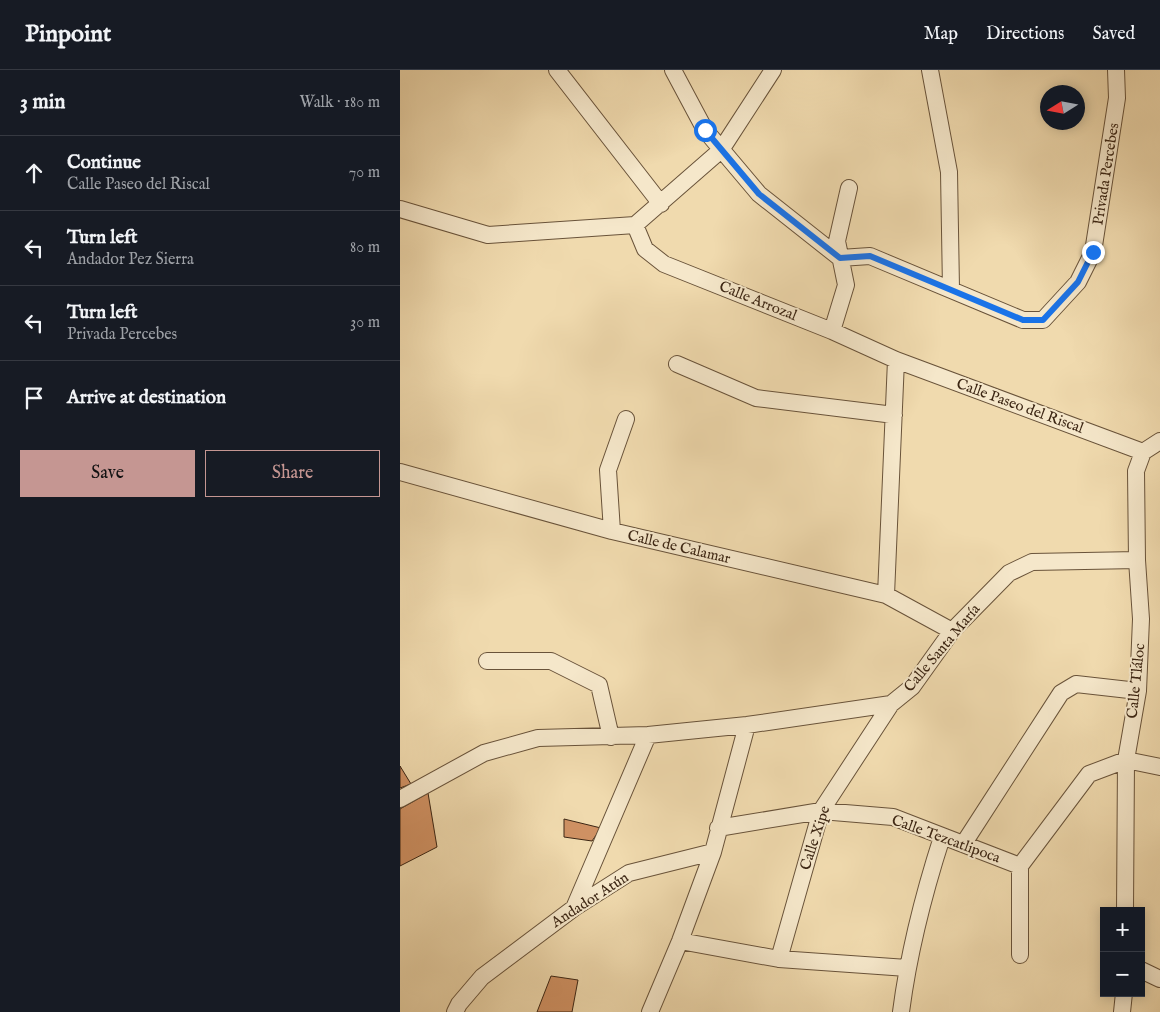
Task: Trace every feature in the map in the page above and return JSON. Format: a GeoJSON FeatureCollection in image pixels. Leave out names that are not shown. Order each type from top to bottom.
{"type":"FeatureCollection","features":[{"type":"Feature","properties":{"kind":"street"},"geometry":{"type":"LineString","coordinates":[[557,70],[661,204]]}},
{"type":"Feature","properties":{"kind":"street"},"geometry":{"type":"LineString","coordinates":[[673,70],[705,130],[759,194],[840,258],[870,256],[951,290],[949,172],[930,70]]}},
{"type":"Feature","properties":{"kind":"street"},"geometry":{"type":"LineString","coordinates":[[400,209],[488,235],[635,226],[721,150],[774,70]]}},
{"type":"Feature","properties":{"kind":"street","name":"Privada Percebes"},"geometry":{"type":"LineString","coordinates":[[951,290],[1023,320],[1043,320],[1078,282],[1093,252],[1117,98],[1116,70]]}},
{"type":"Feature","properties":{"kind":"street"},"geometry":{"type":"LineString","coordinates":[[832,331],[846,285],[837,241],[849,188]]}},
{"type":"Feature","properties":{"kind":"street","name":"Calle Arrozal"},"geometry":{"type":"LineString","coordinates":[[635,226],[644,249],[664,264],[832,331],[896,360]]}},
{"type":"Feature","properties":{"kind":"street"},"geometry":{"type":"LineString","coordinates":[[886,595],[896,360]]}},
{"type":"Feature","properties":{"kind":"street","name":"Calle Paseo del Riscal"},"geometry":{"type":"LineString","coordinates":[[896,360],[1143,452]]}},
{"type":"Feature","properties":{"kind":"street"},"geometry":{"type":"LineString","coordinates":[[678,364],[756,398],[894,415]]}},
{"type":"Feature","properties":{"kind":"street"},"geometry":{"type":"LineString","coordinates":[[612,531],[608,470],[626,419]]}},
{"type":"Feature","properties":{"kind":"street"},"geometry":{"type":"LineString","coordinates":[[1143,452],[1160,441]]}},
{"type":"Feature","properties":{"kind":"street","name":"Calle Tláloc"},"geometry":{"type":"LineString","coordinates":[[1125,907],[1126,760],[1138,691],[1141,619],[1136,560],[1136,470],[1143,452]]}},
{"type":"Feature","properties":{"kind":"street","name":"Calle de Calamar"},"geometry":{"type":"LineString","coordinates":[[400,472],[612,531],[886,595],[952,631]]}},
{"type":"Feature","properties":{"kind":"street","name":"Calle Santa María"},"geometry":{"type":"LineString","coordinates":[[400,798],[484,753],[538,738],[648,735],[747,724],[891,704],[912,688],[952,631],[1010,573],[1032,562],[1136,560]]}},
{"type":"Feature","properties":{"kind":"street"},"geometry":{"type":"LineString","coordinates":[[487,661],[551,660],[600,685],[611,737]]}},
{"type":"Feature","properties":{"kind":"street"},"geometry":{"type":"LineString","coordinates":[[964,844],[1061,693],[1076,684],[1138,691]]}},
{"type":"Feature","properties":{"kind":"street","name":"Calle Xipe"},"geometry":{"type":"LineString","coordinates":[[779,959],[821,811],[891,704]]}},
{"type":"Feature","properties":{"kind":"street"},"geometry":{"type":"LineString","coordinates":[[650,1012],[680,941],[713,852],[747,724]]}},
{"type":"Feature","properties":{"kind":"street"},"geometry":{"type":"LineString","coordinates":[[574,908],[648,735]]}},
{"type":"Feature","properties":{"kind":"street"},"geometry":{"type":"LineString","coordinates":[[1126,760],[1160,767]]}},
{"type":"Feature","properties":{"kind":"street","name":"Calle Tezcatlipoca"},"geometry":{"type":"LineString","coordinates":[[718,828],[821,811],[892,818],[1020,866],[1089,774],[1126,760]]}},
{"type":"Feature","properties":{"kind":"street"},"geometry":{"type":"LineString","coordinates":[[901,1012],[906,968],[924,893],[942,837]]}},
{"type":"Feature","properties":{"kind":"street","name":"Andador Atún"},"geometry":{"type":"LineString","coordinates":[[455,1012],[459,1004],[482,977],[574,908],[629,873],[713,852]]}},
{"type":"Feature","properties":{"kind":"street"},"geometry":{"type":"LineString","coordinates":[[1020,866],[1020,955]]}},
{"type":"Feature","properties":{"kind":"street"},"geometry":{"type":"LineString","coordinates":[[680,941],[779,959],[906,968]]}},
{"type":"Feature","properties":{"kind":"street"},"geometry":{"type":"LineString","coordinates":[[1145,972],[1160,979]]}},
{"type":"Feature","properties":{"kind":"street"},"geometry":{"type":"LineString","coordinates":[[1122,1012],[1124,997]]}},
{"type":"Feature","properties":{"kind":"building"},"geometry":{"type":"Polygon","coordinates":[[[400,766],[411,784],[400,788],[400,766]]]}},
{"type":"Feature","properties":{"kind":"building"},"geometry":{"type":"Polygon","coordinates":[[[428,793],[437,847],[400,866],[400,809],[428,793]]]}},
{"type":"Feature","properties":{"kind":"building"},"geometry":{"type":"Polygon","coordinates":[[[564,819],[601,828],[592,841],[564,837],[564,819]]]}},
{"type":"Feature","properties":{"kind":"building"},"geometry":{"type":"Polygon","coordinates":[[[551,976],[578,980],[572,1012],[537,1012],[551,976]]]}},
{"type":"Feature","properties":{"kind":"route"},"geometry":{"type":"LineString","coordinates":[[705,130],[759,194],[840,258],[870,256],[1023,320],[1043,320],[1060,304],[1078,282],[1093,252]]}}]}
